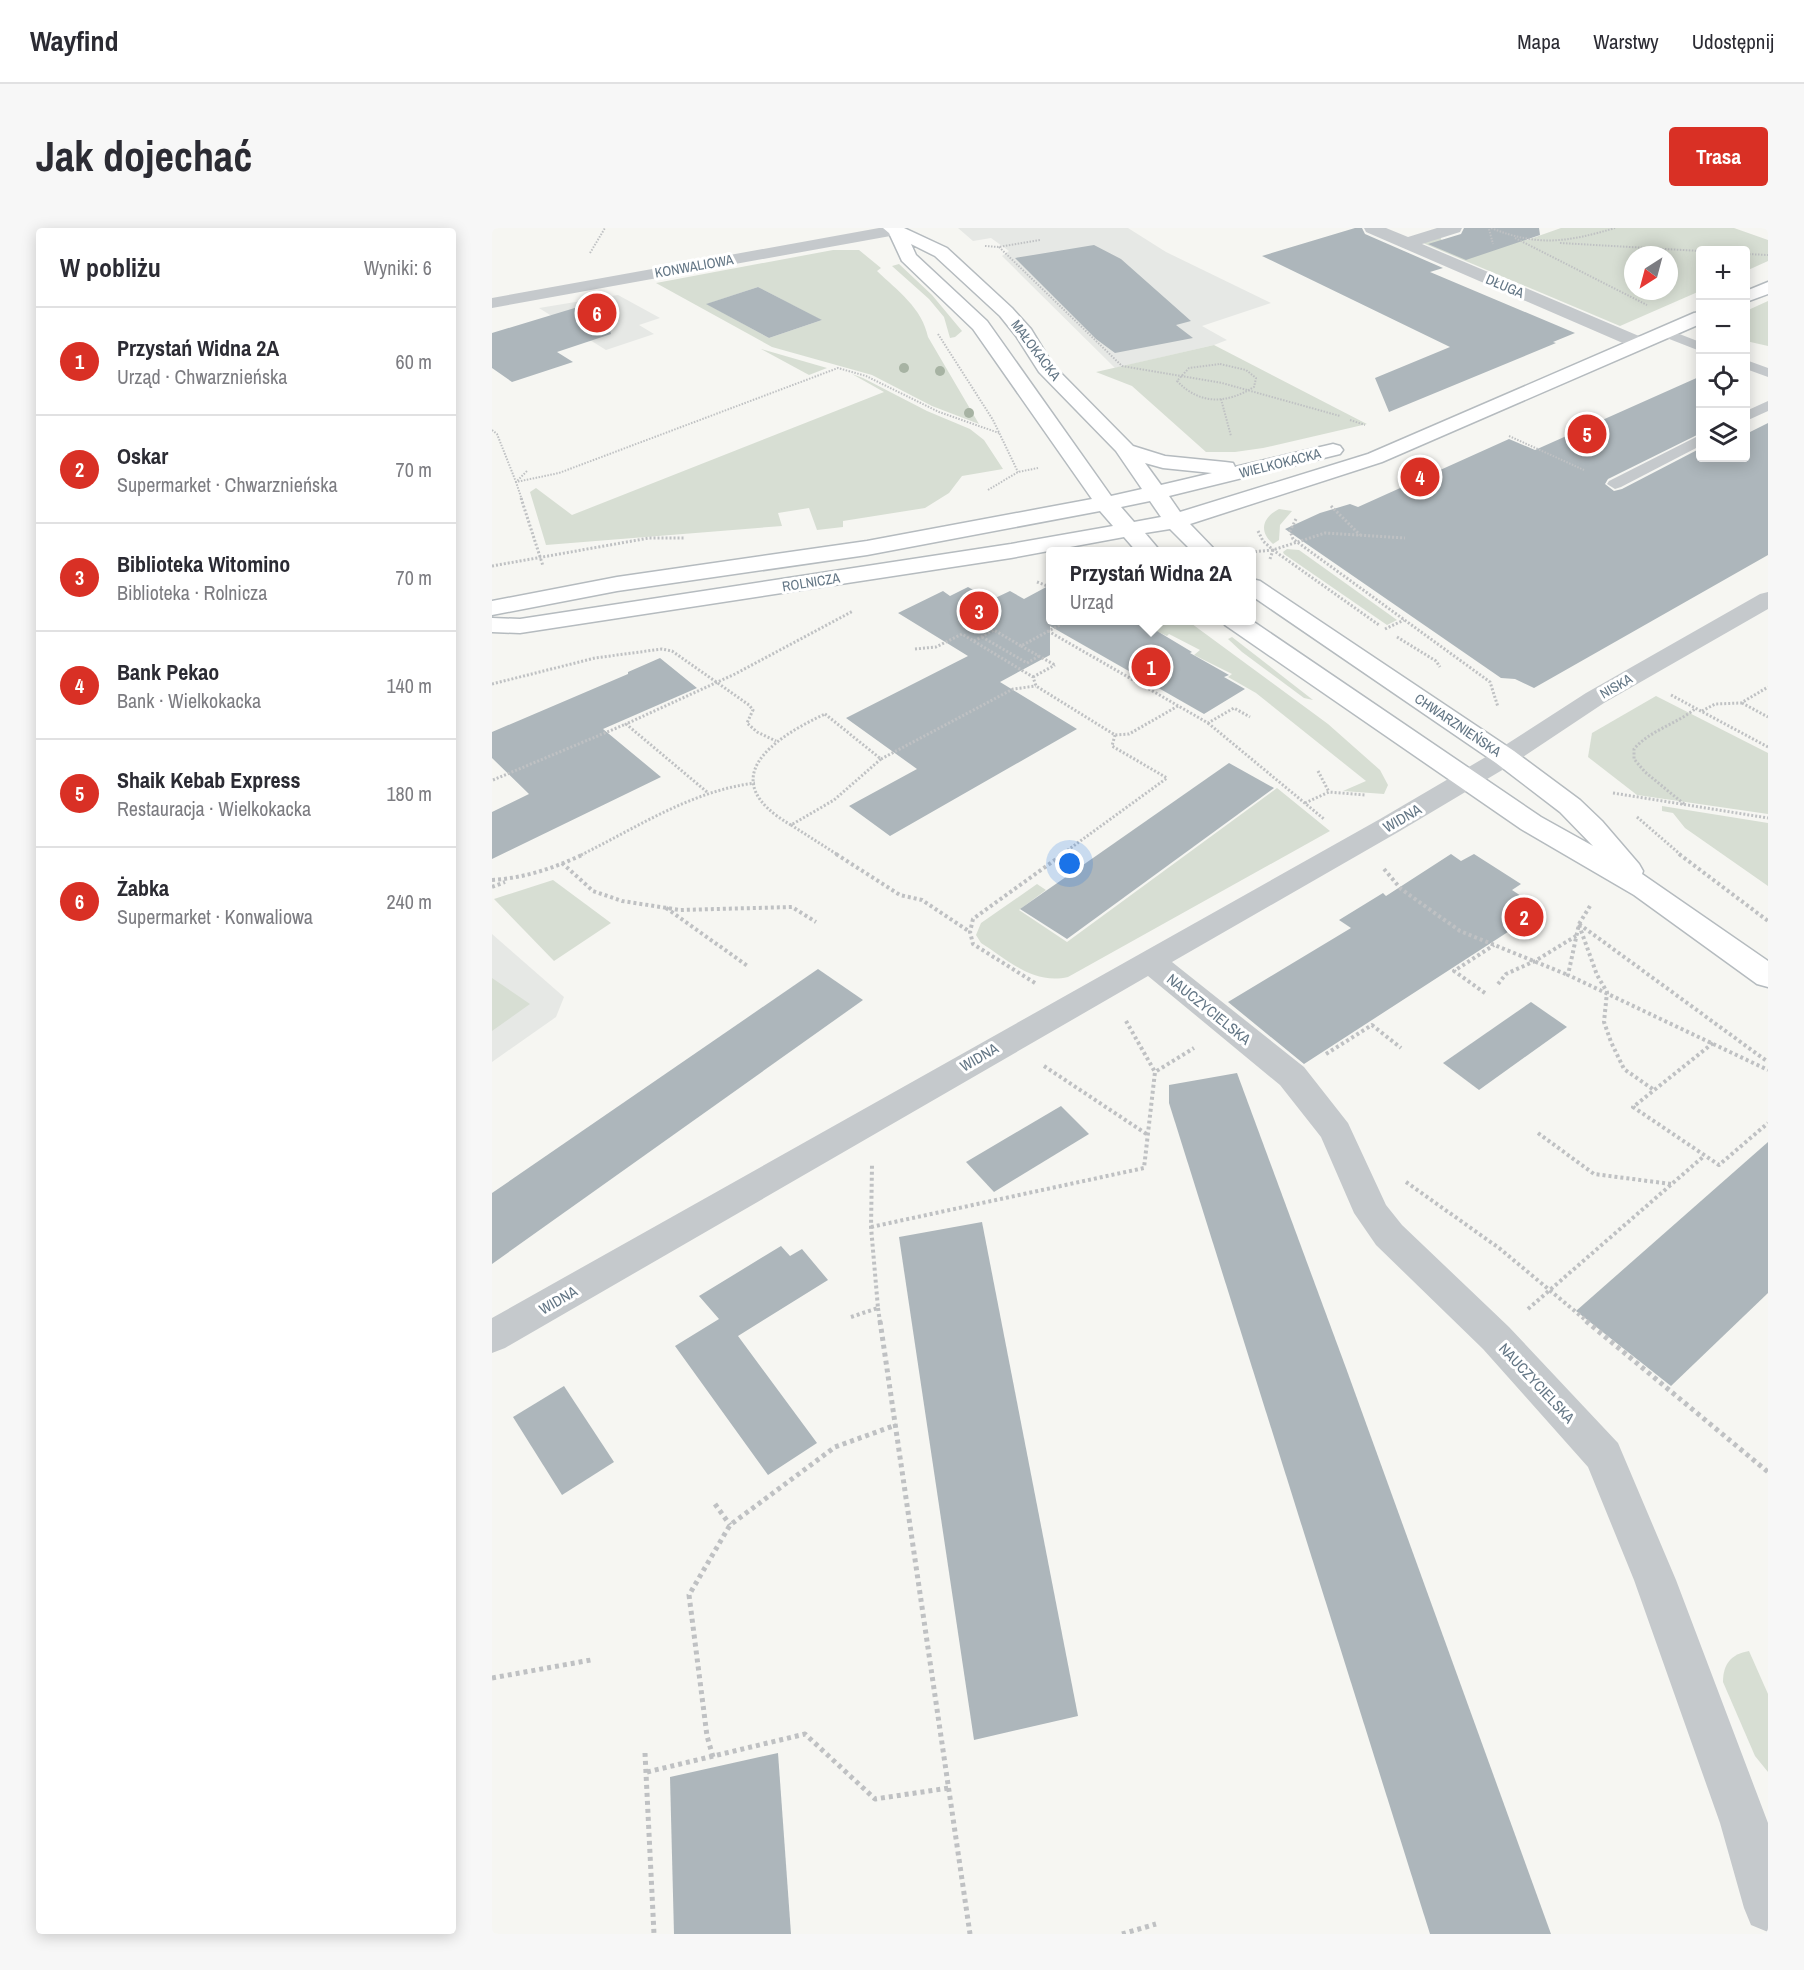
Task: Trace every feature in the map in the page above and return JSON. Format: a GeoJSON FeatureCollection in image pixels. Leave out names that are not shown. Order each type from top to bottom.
{"type":"FeatureCollection","features":[{"type":"Feature","properties":{"kind":"main road","name":"MAŁOKACKA"},"geometry":{"type":"LineString","coordinates":[[898,229],[941,252],[1006,312],[1024,333],[1046,368],[1127,451],[1156,493]]}},
{"type":"Feature","properties":{"kind":"main road","name":"MAŁOKACKA"},"geometry":{"type":"LineString","coordinates":[[898,229],[908,257],[980,325],[1105,503]]}},
{"type":"Feature","properties":{"kind":"main road"},"geometry":{"type":"LineString","coordinates":[[1750,295],[1768,287]]}},
{"type":"Feature","properties":{"kind":"main road","name":"WIELKOKACKA"},"geometry":{"type":"LineString","coordinates":[[1128,529],[1175,521],[1262,496],[1376,458],[1696,318]]}},
{"type":"Feature","properties":{"kind":"main road","name":"WIELKOKACKA"},"geometry":{"type":"LineString","coordinates":[[1105,503],[1252,471],[1365,441],[1455,422]]}},
{"type":"Feature","properties":{"kind":"main road"},"geometry":{"type":"LineString","coordinates":[[1127,451],[1163,462],[1252,471]]}},
{"type":"Feature","properties":{"kind":"main road"},"geometry":{"type":"LineString","coordinates":[[1156,493],[1175,521],[1201,547]]}},
{"type":"Feature","properties":{"kind":"main road"},"geometry":{"type":"LineString","coordinates":[[1105,503],[1145,547]]}},
{"type":"Feature","properties":{"kind":"main road","name":"ROLNICZA"},"geometry":{"type":"LineString","coordinates":[[492,608],[627,583],[867,548],[1105,503]]}},
{"type":"Feature","properties":{"kind":"main road","name":"ROLNICZA"},"geometry":{"type":"LineString","coordinates":[[492,626],[520,627],[1011,551],[1128,529]]}},
{"type":"Feature","properties":{"kind":"main road","name":"CHWARZNIEŃSKA"},"geometry":{"type":"LineString","coordinates":[[1256,589],[1505,757],[1570,806],[1592,827],[1644,888]]}},
{"type":"Feature","properties":{"kind":"main road","name":"CHWARZNIEŃSKA"},"geometry":{"type":"LineString","coordinates":[[1240,625],[1531,823],[1644,888],[1768,976]]}},
{"type":"Feature","properties":{"kind":"street","name":"DŁUGA"},"geometry":{"type":"LineString","coordinates":[[1372,228],[1640,343]]}},
{"type":"Feature","properties":{"kind":"street"},"geometry":{"type":"LineString","coordinates":[[1407,243],[1454,228]]}},
{"type":"Feature","properties":{"kind":"street","name":"KONWALIOWA"},"geometry":{"type":"LineString","coordinates":[[492,303],[898,229]]}},
{"type":"Feature","properties":{"kind":"street","name":"NISKA"},"geometry":{"type":"LineString","coordinates":[[1467,779],[1505,757],[1561,718],[1768,599]]}},
{"type":"Feature","properties":{"kind":"street","name":"WIDNA"},"geometry":{"type":"LineString","coordinates":[[492,1337],[1467,779]]}},
{"type":"Feature","properties":{"kind":"street","name":"NAUCZYCIELSKA"},"geometry":{"type":"LineString","coordinates":[[1150,961],[1292,1076],[1336,1132],[1372,1213],[1389,1235],[1496,1338],[1604,1456],[1655,1580],[1744,1823],[1768,1908]]}},
{"type":"Feature","properties":{"kind":"lane"},"geometry":{"type":"LineString","coordinates":[[1664,332],[1696,344]]}},
{"type":"Feature","properties":{"kind":"lane"},"geometry":{"type":"LineString","coordinates":[[1750,366],[1768,373]]}},
{"type":"Feature","properties":{"kind":"lane"},"geometry":{"type":"LineString","coordinates":[[1750,415],[1768,405]]}},
{"type":"Feature","properties":{"kind":"lane"},"geometry":{"type":"LineString","coordinates":[[1615,484],[1696,443]]}},
{"type":"Feature","properties":{"kind":"path"},"geometry":{"type":"LineString","coordinates":[[1491,228],[1654,308]]}},
{"type":"Feature","properties":{"kind":"path"},"geometry":{"type":"LineString","coordinates":[[1560,243],[1616,228]]}},
{"type":"Feature","properties":{"kind":"path"},"geometry":{"type":"LineString","coordinates":[[1515,238],[1560,243],[1696,251]]}},
{"type":"Feature","properties":{"kind":"path"},"geometry":{"type":"LineString","coordinates":[[976,246],[999,247],[1040,240]]}},
{"type":"Feature","properties":{"kind":"path"},"geometry":{"type":"LineString","coordinates":[[999,247],[1122,366],[1179,375],[1251,391],[1369,427]]}},
{"type":"Feature","properties":{"kind":"path"},"geometry":{"type":"LineString","coordinates":[[1233,365],[1252,373],[1256,379],[1256,385],[1251,391],[1244,395],[1221,399],[1196,396],[1186,392],[1177,381],[1179,375],[1195,366],[1233,365]]}},
{"type":"Feature","properties":{"kind":"path"},"geometry":{"type":"LineString","coordinates":[[516,482],[559,473],[838,368],[867,376],[939,412],[1000,434]]}},
{"type":"Feature","properties":{"kind":"path"},"geometry":{"type":"LineString","coordinates":[[1221,399],[1229,431]]}},
{"type":"Feature","properties":{"kind":"path"},"geometry":{"type":"LineString","coordinates":[[993,420],[1018,472]]}},
{"type":"Feature","properties":{"kind":"path"},"geometry":{"type":"LineString","coordinates":[[492,430],[497,434],[516,482],[538,552]]}},
{"type":"Feature","properties":{"kind":"path"},"geometry":{"type":"LineString","coordinates":[[1506,434],[1615,484]]}},
{"type":"Feature","properties":{"kind":"path"},"geometry":{"type":"LineString","coordinates":[[1000,483],[1018,472],[1033,469]]}},
{"type":"Feature","properties":{"kind":"path"},"geometry":{"type":"LineString","coordinates":[[516,482],[527,471]]}},
{"type":"Feature","properties":{"kind":"path"},"geometry":{"type":"LineString","coordinates":[[1328,502],[1360,536]]}},
{"type":"Feature","properties":{"kind":"path"},"geometry":{"type":"LineString","coordinates":[[1299,516],[1290,531],[1290,535],[1297,542],[1490,682],[1500,714]]}},
{"type":"Feature","properties":{"kind":"path"},"geometry":{"type":"LineString","coordinates":[[1258,524],[1259,534],[1273,550],[1384,629],[1436,661],[1442,670]]}},
{"type":"Feature","properties":{"kind":"path"},"geometry":{"type":"LineString","coordinates":[[1256,552],[1273,550],[1325,533],[1405,538]]}},
{"type":"Feature","properties":{"kind":"path"},"geometry":{"type":"LineString","coordinates":[[492,779],[626,724],[717,683],[850,612]]}},
{"type":"Feature","properties":{"kind":"path"},"geometry":{"type":"LineString","coordinates":[[1384,629],[1404,620]]}},
{"type":"Feature","properties":{"kind":"path"},"geometry":{"type":"LineString","coordinates":[[1020,646],[1061,625]]}},
{"type":"Feature","properties":{"kind":"path"},"geometry":{"type":"LineString","coordinates":[[974,641],[994,630],[1055,665],[1033,678]]}},
{"type":"Feature","properties":{"kind":"path"},"geometry":{"type":"LineString","coordinates":[[1048,631],[1208,723],[1330,824]]}},
{"type":"Feature","properties":{"kind":"path"},"geometry":{"type":"LineString","coordinates":[[915,649],[936,647],[962,634],[1033,678],[1036,686],[1115,735],[1129,734],[1178,706]]}},
{"type":"Feature","properties":{"kind":"path"},"geometry":{"type":"LineString","coordinates":[[981,636],[1027,663],[1039,656]]}},
{"type":"Feature","properties":{"kind":"path"},"geometry":{"type":"LineString","coordinates":[[492,684],[595,658],[662,649],[672,651],[749,705],[753,710],[747,723],[757,732],[776,741]]}},
{"type":"Feature","properties":{"kind":"path"},"geometry":{"type":"LineString","coordinates":[[791,825],[834,800],[881,759],[1013,689],[1036,686]]}},
{"type":"Feature","properties":{"kind":"path"},"geometry":{"type":"LineString","coordinates":[[1702,712],[1715,704],[1741,703],[1768,687]]}},
{"type":"Feature","properties":{"kind":"path"},"geometry":{"type":"LineString","coordinates":[[1741,703],[1768,717]]}},
{"type":"Feature","properties":{"kind":"path"},"geometry":{"type":"LineString","coordinates":[[1689,705],[1768,747]]}},
{"type":"Feature","properties":{"kind":"path"},"geometry":{"type":"LineString","coordinates":[[1208,723],[1234,708],[1250,717]]}},
{"type":"Feature","properties":{"kind":"path"},"geometry":{"type":"LineString","coordinates":[[1686,806],[1645,772],[1634,759],[1634,749],[1640,742],[1681,720],[1696,708]]}},
{"type":"Feature","properties":{"kind":"path"},"geometry":{"type":"LineString","coordinates":[[881,759],[825,714],[776,741],[764,751],[754,772],[756,796],[771,812],[900,895],[922,900],[970,932]]}},
{"type":"Feature","properties":{"kind":"path"},"geometry":{"type":"LineString","coordinates":[[626,724],[707,792]]}},
{"type":"Feature","properties":{"kind":"path"},"geometry":{"type":"LineString","coordinates":[[1044,986],[1031,982],[973,944],[970,932],[973,919],[1167,778],[1112,746],[1115,735]]}},
{"type":"Feature","properties":{"kind":"path"},"geometry":{"type":"LineString","coordinates":[[1318,771],[1329,792]]}},
{"type":"Feature","properties":{"kind":"path"},"geometry":{"type":"LineString","coordinates":[[492,887],[562,863],[707,792],[755,783]]}},
{"type":"Feature","properties":{"kind":"path"},"geometry":{"type":"LineString","coordinates":[[1305,803],[1329,792],[1372,795]]}},
{"type":"Feature","properties":{"kind":"path"},"geometry":{"type":"LineString","coordinates":[[1617,800],[1609,793],[1768,818]]}},
{"type":"Feature","properties":{"kind":"path"},"geometry":{"type":"LineString","coordinates":[[1634,814],[1691,864],[1768,921]]}},
{"type":"Feature","properties":{"kind":"path"},"geometry":{"type":"LineString","coordinates":[[562,863],[593,891],[622,901],[680,910],[792,907],[816,922]]}},
{"type":"Feature","properties":{"kind":"path"},"geometry":{"type":"LineString","coordinates":[[1378,863],[1401,889],[1460,931],[1607,992],[1768,1070]]}},
{"type":"Feature","properties":{"kind":"path"},"geometry":{"type":"LineString","coordinates":[[492,880],[505,881]]}},
{"type":"Feature","properties":{"kind":"path"},"geometry":{"type":"LineString","coordinates":[[1568,975],[1579,924],[1590,906]]}},
{"type":"Feature","properties":{"kind":"path"},"geometry":{"type":"LineString","coordinates":[[665,908],[749,967]]}},
{"type":"Feature","properties":{"kind":"path"},"geometry":{"type":"LineString","coordinates":[[1579,924],[1597,975],[1607,992],[1604,1022],[1611,1042],[1624,1069],[1654,1090]]}},
{"type":"Feature","properties":{"kind":"path"},"geometry":{"type":"LineString","coordinates":[[1579,924],[1768,1062]]}},
{"type":"Feature","properties":{"kind":"path"},"geometry":{"type":"LineString","coordinates":[[1498,984],[1506,974],[1535,961],[1576,936]]}},
{"type":"Feature","properties":{"kind":"path"},"geometry":{"type":"LineString","coordinates":[[1485,993],[1454,971],[1494,945]]}},
{"type":"Feature","properties":{"kind":"path"},"geometry":{"type":"LineString","coordinates":[[870,1227],[1144,1168],[1155,1072],[1139,1041],[1121,1014]]}},
{"type":"Feature","properties":{"kind":"path"},"geometry":{"type":"LineString","coordinates":[[1292,1076],[1372,1025],[1401,1048]]}},
{"type":"Feature","properties":{"kind":"path"},"geometry":{"type":"LineString","coordinates":[[1713,1043],[1633,1107],[1719,1165],[1768,1123]]}},
{"type":"Feature","properties":{"kind":"path"},"geometry":{"type":"LineString","coordinates":[[1155,1072],[1185,1053]]}},
{"type":"Feature","properties":{"kind":"path"},"geometry":{"type":"LineString","coordinates":[[1056,1076],[1148,1135]]}},
{"type":"Feature","properties":{"kind":"path"},"geometry":{"type":"LineString","coordinates":[[1538,1133],[1594,1174],[1672,1184]]}},
{"type":"Feature","properties":{"kind":"path"},"geometry":{"type":"LineString","coordinates":[[1496,1338],[1704,1156]]}},
{"type":"Feature","properties":{"kind":"path"},"geometry":{"type":"LineString","coordinates":[[872,1158],[870,1227],[878,1308],[970,1934]]}},
{"type":"Feature","properties":{"kind":"path"},"geometry":{"type":"LineString","coordinates":[[1418,1191],[1499,1248],[1768,1472]]}},
{"type":"Feature","properties":{"kind":"path"},"geometry":{"type":"LineString","coordinates":[[851,1317],[878,1308]]}},
{"type":"Feature","properties":{"kind":"path"},"geometry":{"type":"LineString","coordinates":[[712,1757],[706,1737],[689,1595],[730,1525],[835,1447],[896,1425]]}},
{"type":"Feature","properties":{"kind":"path"},"geometry":{"type":"LineString","coordinates":[[715,1504],[730,1525]]}},
{"type":"Feature","properties":{"kind":"path"},"geometry":{"type":"LineString","coordinates":[[492,1678],[591,1660]]}},
{"type":"Feature","properties":{"kind":"path"},"geometry":{"type":"LineString","coordinates":[[647,1772],[805,1734],[876,1799],[949,1788]]}},
{"type":"Feature","properties":{"kind":"path"},"geometry":{"type":"LineString","coordinates":[[645,1753],[654,1934]]}},
{"type":"Feature","properties":{"kind":"path"},"geometry":{"type":"LineString","coordinates":[[1122,1934],[1156,1924]]}},
{"type":"Feature","properties":{"kind":"shaded area"},"geometry":{"type":"Polygon","coordinates":[[[958,228],[1128,228],[1166,252],[1271,303],[1202,326],[1227,340],[1115,368],[1002,256],[1009,251],[991,238],[973,241],[958,228]]]}},
{"type":"Feature","properties":{"kind":"shaded area"},"geometry":{"type":"Polygon","coordinates":[[[1496,228],[1527,240],[1561,228],[1734,228],[1768,240],[1768,261],[1750,269],[1750,246],[1696,246],[1696,293],[1620,326],[1423,243],[1440,236],[1444,246],[1496,228]]]}},
{"type":"Feature","properties":{"kind":"shaded area"},"geometry":{"type":"Polygon","coordinates":[[[833,250],[859,250],[881,268],[877,271],[915,309],[928,337],[979,424],[932,406],[872,375],[772,347],[656,283],[833,250]],[[758,287],[707,304],[769,338],[821,320],[758,287]]]}},
{"type":"Feature","properties":{"kind":"shaded area"},"geometry":{"type":"Polygon","coordinates":[[[899,264],[932,295],[962,331],[955,337],[950,338],[944,317],[929,299],[892,266],[899,264]]]}},
{"type":"Feature","properties":{"kind":"shaded area"},"geometry":{"type":"Polygon","coordinates":[[[618,295],[660,318],[639,325],[654,334],[606,350],[539,308],[618,295]]]}},
{"type":"Feature","properties":{"kind":"shaded area"},"geometry":{"type":"Polygon","coordinates":[[[1768,301],[1768,346],[1750,342],[1750,309],[1768,301]]]}},
{"type":"Feature","properties":{"kind":"shaded area"},"geometry":{"type":"Polygon","coordinates":[[[1214,345],[1367,424],[1263,448],[1235,452],[1206,452],[1132,386],[1096,372],[1214,345]]]}},
{"type":"Feature","properties":{"kind":"shaded area"},"geometry":{"type":"Polygon","coordinates":[[[761,349],[827,368],[809,375],[761,349]]]}},
{"type":"Feature","properties":{"kind":"shaded area"},"geometry":{"type":"Polygon","coordinates":[[[852,374],[927,411],[970,429],[984,440],[1003,469],[962,476],[949,493],[925,508],[843,521],[843,527],[817,530],[809,508],[778,513],[782,526],[546,545],[530,492],[536,488],[572,515],[884,392],[852,374]]]}},
{"type":"Feature","properties":{"kind":"shaded area"},"geometry":{"type":"Polygon","coordinates":[[[1279,509],[1292,511],[1280,525],[1279,540],[1273,544],[1265,534],[1264,525],[1269,516],[1279,509]]]}},
{"type":"Feature","properties":{"kind":"shaded area"},"geometry":{"type":"Polygon","coordinates":[[[1287,549],[1299,550],[1397,620],[1387,625],[1284,554],[1283,552],[1287,549]]]}},
{"type":"Feature","properties":{"kind":"shaded area"},"geometry":{"type":"Polygon","coordinates":[[[1143,625],[1193,625],[1328,724],[1380,770],[1388,785],[1384,794],[1343,791],[1366,781],[1256,693],[1228,677],[1232,674],[1194,655],[1200,650],[1169,634],[1167,636],[1143,625]]]}},
{"type":"Feature","properties":{"kind":"shaded area"},"geometry":{"type":"Polygon","coordinates":[[[1232,637],[1313,700],[1304,698],[1242,652],[1228,639],[1232,637]]]}},
{"type":"Feature","properties":{"kind":"shaded area"},"geometry":{"type":"Polygon","coordinates":[[[1656,696],[1768,753],[1768,814],[1637,795],[1588,757],[1592,733],[1656,696]]]}},
{"type":"Feature","properties":{"kind":"shaded area"},"geometry":{"type":"Polygon","coordinates":[[[1277,788],[1330,831],[1068,977],[1055,979],[1032,974],[981,943],[976,935],[981,923],[1037,884],[1046,890],[1019,910],[1067,942],[1277,788]]]}},
{"type":"Feature","properties":{"kind":"shaded area"},"geometry":{"type":"Polygon","coordinates":[[[1662,806],[1768,823],[1768,886],[1685,828],[1673,813],[1662,811],[1662,806]]]}},
{"type":"Feature","properties":{"kind":"shaded area"},"geometry":{"type":"Polygon","coordinates":[[[553,880],[611,923],[554,961],[494,899],[553,880]]]}},
{"type":"Feature","properties":{"kind":"shaded area"},"geometry":{"type":"Polygon","coordinates":[[[492,934],[564,997],[556,1017],[492,1062],[492,934]]]}},
{"type":"Feature","properties":{"kind":"shaded area"},"geometry":{"type":"Polygon","coordinates":[[[492,978],[530,1004],[492,1031],[492,978]]]}},
{"type":"Feature","properties":{"kind":"shaded area"},"geometry":{"type":"Polygon","coordinates":[[[1749,1651],[1768,1694],[1768,1772],[1755,1756],[1723,1682],[1729,1661],[1749,1651]]]}},
{"type":"Feature","properties":{"kind":"building"},"geometry":{"type":"Polygon","coordinates":[[[1355,228],[1362,228],[1365,234],[1443,268],[1430,272],[1575,333],[1389,412],[1375,378],[1450,347],[1262,256],[1355,228]]]}},
{"type":"Feature","properties":{"kind":"building"},"geometry":{"type":"Polygon","coordinates":[[[1464,228],[1539,228],[1540,235],[1466,260],[1428,244],[1461,234],[1464,228]]]}},
{"type":"Feature","properties":{"kind":"building"},"geometry":{"type":"Polygon","coordinates":[[[1094,245],[1121,259],[1191,321],[1176,325],[1193,338],[1115,353],[1096,339],[1015,258],[1094,245]]]}},
{"type":"Feature","properties":{"kind":"building"},"geometry":{"type":"Polygon","coordinates":[[[758,287],[822,320],[769,338],[706,304],[758,287]]]}},
{"type":"Feature","properties":{"kind":"building"},"geometry":{"type":"Polygon","coordinates":[[[601,300],[611,334],[557,352],[573,362],[512,382],[492,368],[492,333],[601,300]]]}},
{"type":"Feature","properties":{"kind":"building"},"geometry":{"type":"Polygon","coordinates":[[[1696,378],[1696,435],[1608,479],[1605,484],[1614,491],[1622,489],[1696,451],[1696,462],[1750,462],[1750,432],[1768,423],[1768,555],[1534,688],[1515,679],[1501,678],[1285,529],[1320,513],[1350,504],[1358,507],[1509,439],[1535,450],[1696,378]]]}},
{"type":"Feature","properties":{"kind":"building"},"geometry":{"type":"Polygon","coordinates":[[[968,587],[991,600],[1010,591],[1024,599],[1046,587],[1046,625],[1140,625],[1149,630],[1152,628],[1229,675],[1224,677],[1245,689],[1204,714],[1050,626],[1050,655],[1000,682],[1077,729],[890,836],[849,806],[917,769],[846,718],[968,656],[898,613],[943,591],[950,596],[968,587]]]}},
{"type":"Feature","properties":{"kind":"building"},"geometry":{"type":"Polygon","coordinates":[[[660,658],[697,688],[603,729],[661,777],[492,859],[492,812],[529,794],[492,758],[492,732],[660,658]]]}},
{"type":"Feature","properties":{"kind":"building"},"geometry":{"type":"Polygon","coordinates":[[[1229,763],[1274,788],[1067,939],[1020,909],[1229,763]]]}},
{"type":"Feature","properties":{"kind":"building"},"geometry":{"type":"Polygon","coordinates":[[[1451,854],[1461,861],[1474,854],[1521,884],[1512,890],[1542,910],[1304,1064],[1228,1002],[1351,928],[1339,920],[1383,893],[1386,896],[1451,854]]]}},
{"type":"Feature","properties":{"kind":"building"},"geometry":{"type":"Polygon","coordinates":[[[818,969],[863,1000],[492,1264],[492,1193],[818,969]]]}},
{"type":"Feature","properties":{"kind":"building"},"geometry":{"type":"Polygon","coordinates":[[[1531,1002],[1567,1027],[1479,1090],[1443,1063],[1531,1002]]]}},
{"type":"Feature","properties":{"kind":"building"},"geometry":{"type":"Polygon","coordinates":[[[1237,1073],[1551,1934],[1430,1934],[1169,1103],[1169,1085],[1237,1073]]]}},
{"type":"Feature","properties":{"kind":"building"},"geometry":{"type":"Polygon","coordinates":[[[1061,1106],[1089,1134],[994,1192],[966,1162],[1061,1106]]]}},
{"type":"Feature","properties":{"kind":"building"},"geometry":{"type":"Polygon","coordinates":[[[1768,1142],[1768,1293],[1671,1386],[1576,1311],[1768,1142]]]}},
{"type":"Feature","properties":{"kind":"building"},"geometry":{"type":"Polygon","coordinates":[[[982,1222],[1078,1716],[974,1740],[899,1237],[982,1222]]]}},
{"type":"Feature","properties":{"kind":"building"},"geometry":{"type":"Polygon","coordinates":[[[781,1246],[790,1256],[802,1249],[828,1280],[738,1336],[817,1443],[768,1475],[675,1346],[719,1319],[699,1296],[781,1246]]]}},
{"type":"Feature","properties":{"kind":"building"},"geometry":{"type":"Polygon","coordinates":[[[564,1386],[614,1462],[562,1495],[513,1417],[564,1386]]]}},
{"type":"Feature","properties":{"kind":"building"},"geometry":{"type":"Polygon","coordinates":[[[778,1753],[791,1934],[674,1934],[670,1777],[778,1753]]]}},
{"type":"Feature","properties":{"kind":"place","name":"Żabka"},"geometry":{"type":"Point","coordinates":[597,313]}},
{"type":"Feature","properties":{"kind":"place","name":"Shaik Kebab Express"},"geometry":{"type":"Point","coordinates":[1587,434]}},
{"type":"Feature","properties":{"kind":"place","name":"Bank Pekao"},"geometry":{"type":"Point","coordinates":[1420,477]}},
{"type":"Feature","properties":{"kind":"place","name":"Biblioteka Witomino"},"geometry":{"type":"Point","coordinates":[979,611]}},
{"type":"Feature","properties":{"kind":"place","name":"Przystań Widna 2A"},"geometry":{"type":"Point","coordinates":[1151,667]}},
{"type":"Feature","properties":{"kind":"place","name":"Oskar"},"geometry":{"type":"Point","coordinates":[1524,917]}}]}
